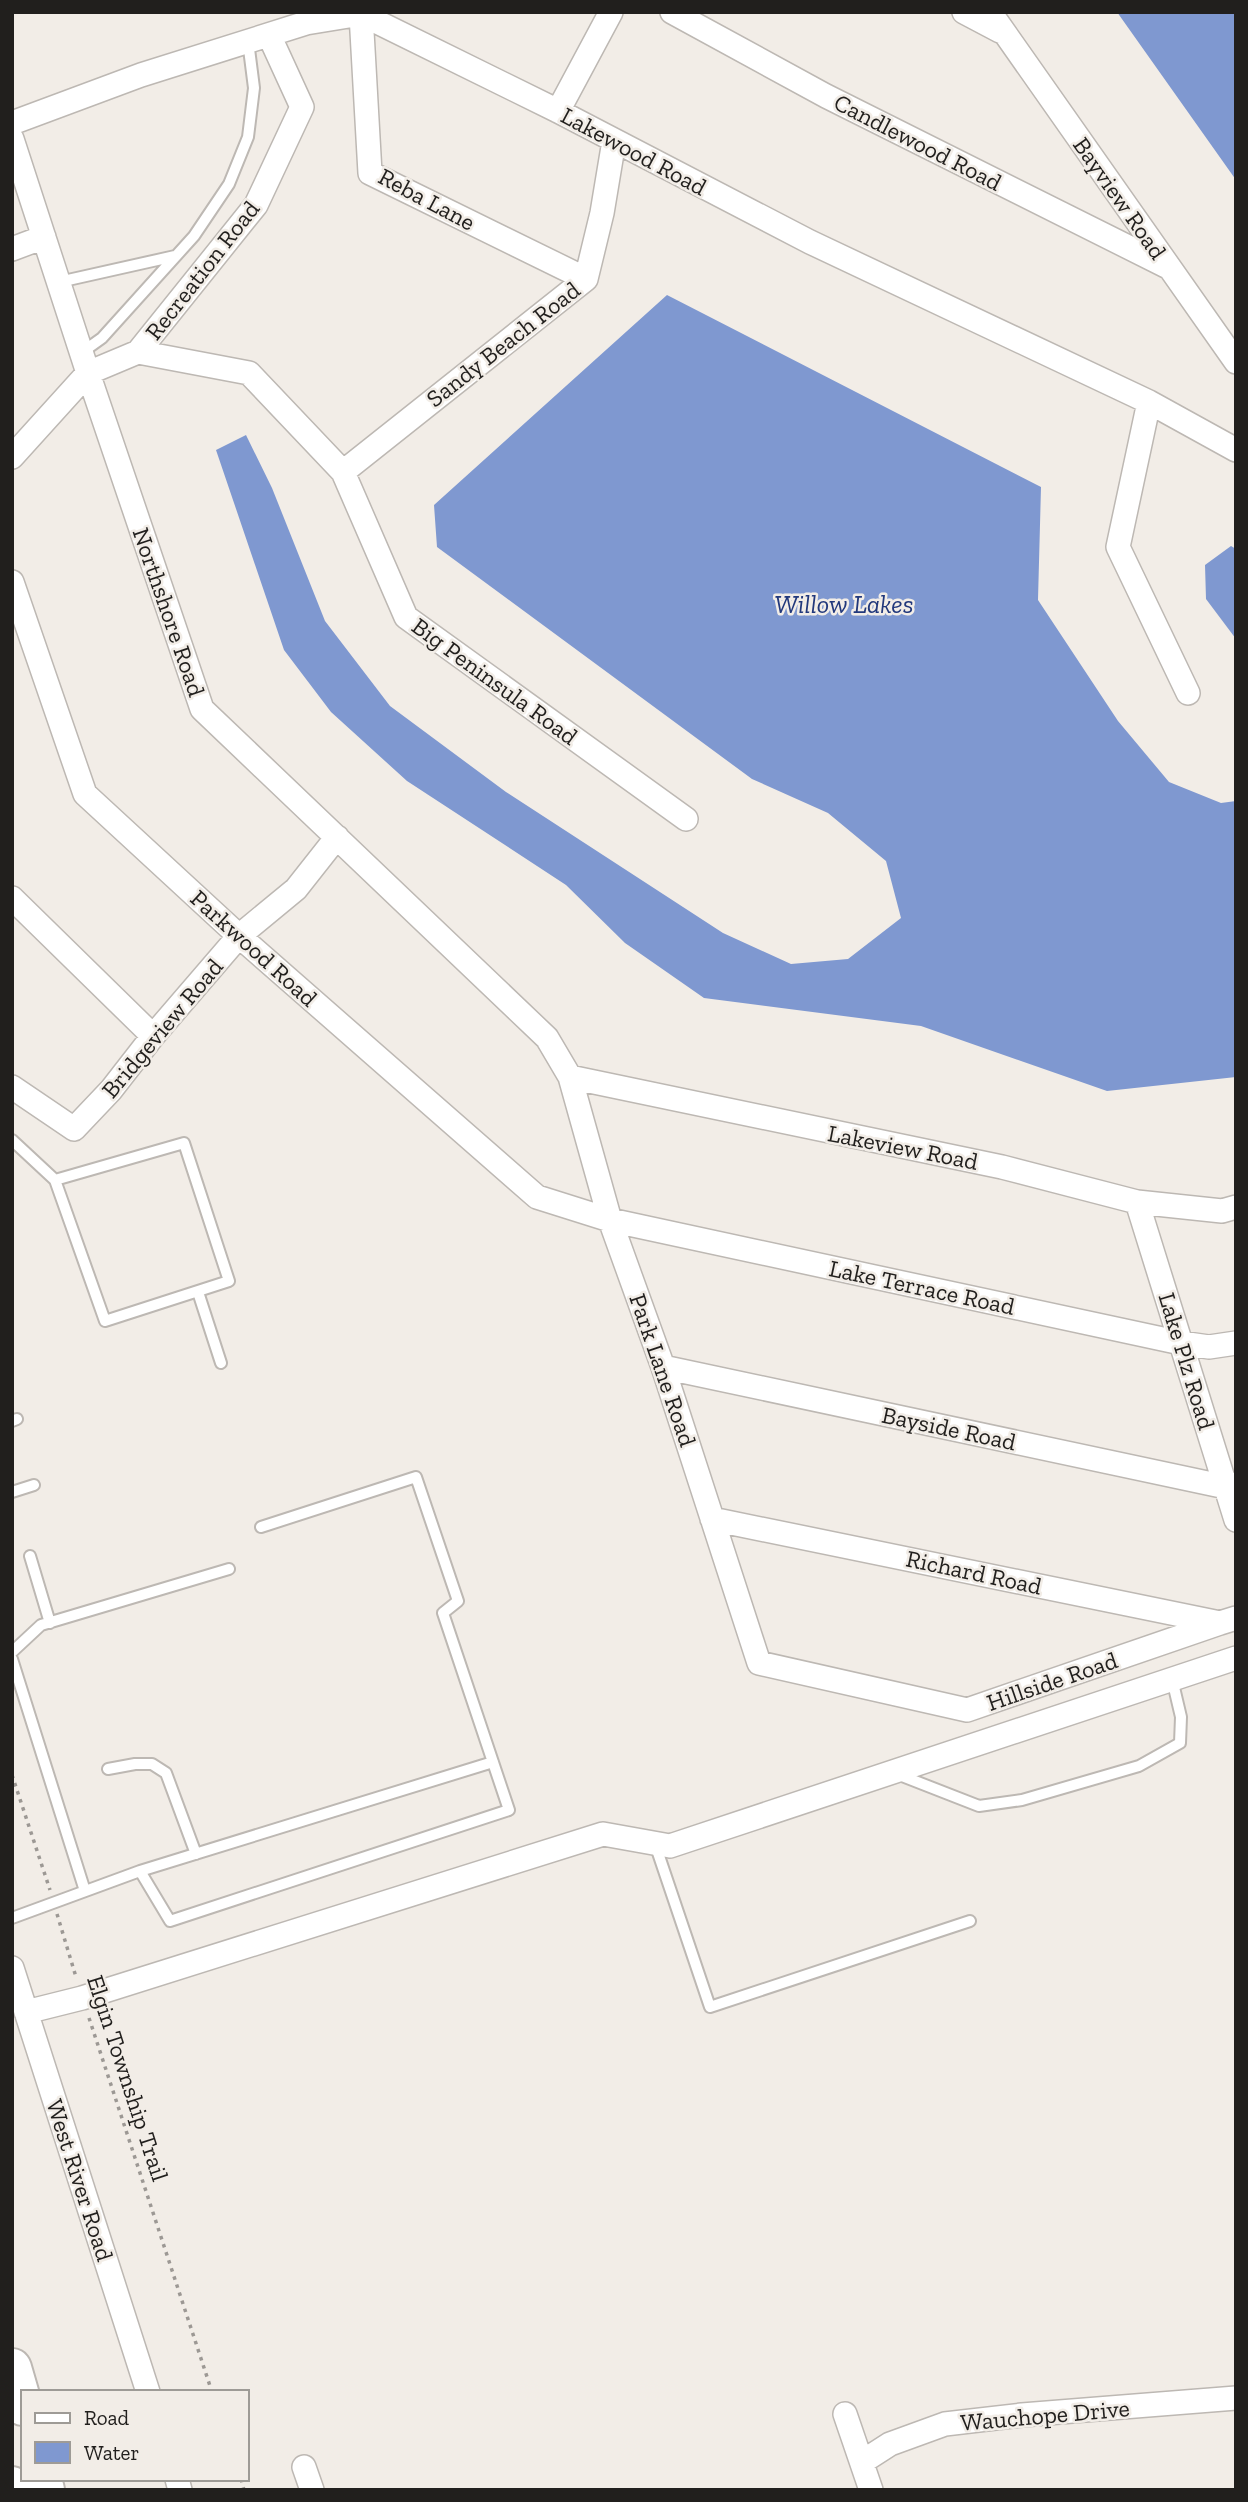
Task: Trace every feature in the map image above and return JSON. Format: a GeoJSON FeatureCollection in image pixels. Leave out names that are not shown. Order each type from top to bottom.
{"type":"FeatureCollection","features":[{"type":"Feature","properties":{"kind":"highway"},"geometry":{"type":"LineString","coordinates":[[12,2368],[21,2399]]}},
{"type":"Feature","properties":{"kind":"street"},"geometry":{"type":"LineString","coordinates":[[558,111],[611,12]]}},
{"type":"Feature","properties":{"kind":"street","name":"Candlewood Road"},"geometry":{"type":"LineString","coordinates":[[672,12],[826,96],[1168,267]]}},
{"type":"Feature","properties":{"kind":"street"},"geometry":{"type":"LineString","coordinates":[[964,12],[1006,34]]}},
{"type":"Feature","properties":{"kind":"street","name":"Bayview Road"},"geometry":{"type":"LineString","coordinates":[[990,12],[1236,362]]}},
{"type":"Feature","properties":{"kind":"street"},"geometry":{"type":"LineString","coordinates":[[12,123],[141,75],[306,23],[361,14]]}},
{"type":"Feature","properties":{"kind":"street","name":"Lakewood Road"},"geometry":{"type":"LineString","coordinates":[[361,14],[558,111],[810,242],[1149,402],[1236,450]]}},
{"type":"Feature","properties":{"kind":"street","name":"Reba Lane"},"geometry":{"type":"LineString","coordinates":[[361,14],[370,173],[586,279]]}},
{"type":"Feature","properties":{"kind":"street","name":"Recreation Road"},"geometry":{"type":"LineString","coordinates":[[138,352],[256,205],[302,107],[258,38]]}},
{"type":"Feature","properties":{"kind":"street","name":"Northshore Road"},"geometry":{"type":"LineString","coordinates":[[12,139],[202,709],[547,1038],[570,1077]]}},
{"type":"Feature","properties":{"kind":"street","name":"Sandy Beach Road"},"geometry":{"type":"LineString","coordinates":[[343,472],[586,279],[602,213],[614,141]]}},
{"type":"Feature","properties":{"kind":"street"},"geometry":{"type":"LineString","coordinates":[[12,249],[44,237]]}},
{"type":"Feature","properties":{"kind":"street"},"geometry":{"type":"LineString","coordinates":[[12,457],[85,363],[138,352]]}},
{"type":"Feature","properties":{"kind":"street","name":"Big Peninsula Road"},"geometry":{"type":"LineString","coordinates":[[138,352],[248,373],[343,472],[406,617],[686,819]]}},
{"type":"Feature","properties":{"kind":"street"},"geometry":{"type":"LineString","coordinates":[[1149,402],[1118,547],[1188,693]]}},
{"type":"Feature","properties":{"kind":"street","name":"Parkwood Road"},"geometry":{"type":"LineString","coordinates":[[12,582],[85,794],[239,936],[537,1197],[610,1220]]}},
{"type":"Feature","properties":{"kind":"street","name":"Bridgeview Road"},"geometry":{"type":"LineString","coordinates":[[12,1087],[74,1129],[111,1090],[153,1036],[239,936],[296,889],[337,837]]}},
{"type":"Feature","properties":{"kind":"street"},"geometry":{"type":"LineString","coordinates":[[12,898],[153,1036]]}},
{"type":"Feature","properties":{"kind":"street","name":"Lakeview Road"},"geometry":{"type":"LineString","coordinates":[[570,1077],[1002,1167],[1137,1202],[1222,1211],[1236,1207]]}},
{"type":"Feature","properties":{"kind":"street","name":"Park Lane Road"},"geometry":{"type":"LineString","coordinates":[[570,1077],[610,1220],[663,1367],[759,1663]]}},
{"type":"Feature","properties":{"kind":"street","name":"Lake Plz Road"},"geometry":{"type":"LineString","coordinates":[[1137,1202],[1181,1343],[1231,1486],[1236,1520]]}},
{"type":"Feature","properties":{"kind":"street","name":"Lake Terrace Road"},"geometry":{"type":"LineString","coordinates":[[610,1220],[1181,1343],[1209,1347],[1236,1343]]}},
{"type":"Feature","properties":{"kind":"street","name":"Bayside Road"},"geometry":{"type":"LineString","coordinates":[[663,1367],[1231,1486]]}},
{"type":"Feature","properties":{"kind":"street","name":"Richard Road"},"geometry":{"type":"LineString","coordinates":[[712,1519],[1228,1620]]}},
{"type":"Feature","properties":{"kind":"street","name":"Hillside Road"},"geometry":{"type":"LineString","coordinates":[[759,1663],[967,1710],[1228,1620]]}},
{"type":"Feature","properties":{"kind":"street"},"geometry":{"type":"LineString","coordinates":[[26,2012],[82,1998],[603,1834],[670,1846],[1236,1658]]}},
{"type":"Feature","properties":{"kind":"street","name":"West River Road"},"geometry":{"type":"LineString","coordinates":[[12,1968],[147,2390]]}},
{"type":"Feature","properties":{"kind":"street","name":"Wauchope Drive"},"geometry":{"type":"LineString","coordinates":[[863,2462],[890,2444],[945,2424],[1022,2415],[1236,2398]]}},
{"type":"Feature","properties":{"kind":"street"},"geometry":{"type":"LineString","coordinates":[[845,2414],[871,2490]]}},
{"type":"Feature","properties":{"kind":"street"},"geometry":{"type":"LineString","coordinates":[[304,2467],[312,2490]]}},
{"type":"Feature","properties":{"kind":"lane"},"geometry":{"type":"LineString","coordinates":[[85,363],[95,345],[194,236],[229,184],[248,136],[258,38]]}},
{"type":"Feature","properties":{"kind":"lane"},"geometry":{"type":"LineString","coordinates":[[59,282],[175,256]]}},
{"type":"Feature","properties":{"kind":"lane"},"geometry":{"type":"LineString","coordinates":[[12,1140],[55,1180],[105,1321],[229,1281],[184,1143],[55,1180]]}},
{"type":"Feature","properties":{"kind":"lane"},"geometry":{"type":"LineString","coordinates":[[198,1292],[221,1363]]}},
{"type":"Feature","properties":{"kind":"lane"},"geometry":{"type":"LineString","coordinates":[[140,1871],[170,1921],[509,1810],[443,1613],[458,1601],[416,1477],[261,1527]]}},
{"type":"Feature","properties":{"kind":"lane"},"geometry":{"type":"LineString","coordinates":[[12,1492],[34,1485]]}},
{"type":"Feature","properties":{"kind":"lane"},"geometry":{"type":"LineString","coordinates":[[30,1556],[50,1623]]}},
{"type":"Feature","properties":{"kind":"lane"},"geometry":{"type":"LineString","coordinates":[[12,1652],[41,1625],[229,1569]]}},
{"type":"Feature","properties":{"kind":"lane"},"geometry":{"type":"LineString","coordinates":[[12,1659],[85,1891]]}},
{"type":"Feature","properties":{"kind":"lane"},"geometry":{"type":"LineString","coordinates":[[891,1772],[979,1806],[1022,1800],[1139,1766],[1180,1743],[1181,1717],[1172,1679]]}},
{"type":"Feature","properties":{"kind":"lane"},"geometry":{"type":"LineString","coordinates":[[12,1918],[140,1871],[493,1762]]}},
{"type":"Feature","properties":{"kind":"lane"},"geometry":{"type":"LineString","coordinates":[[108,1769],[152,1764],[166,1773],[195,1854]]}},
{"type":"Feature","properties":{"kind":"lane"},"geometry":{"type":"LineString","coordinates":[[656,1844],[710,2007],[970,1921]]}},
{"type":"Feature","properties":{"kind":"path","name":"Elgin Township Trail"},"geometry":{"type":"LineString","coordinates":[[12,1775],[82,1998],[211,2390]]}},
{"type":"Feature","properties":{"kind":"water"},"geometry":{"type":"Polygon","coordinates":[[[1117,12],[1236,12],[1236,180],[1117,12]]]}},
{"type":"Feature","properties":{"kind":"water","name":"Willow Lakes"},"geometry":{"type":"Polygon","coordinates":[[[667,295],[1041,487],[1038,600],[1118,721],[1169,782],[1221,803],[1236,801],[1236,1077],[1107,1091],[921,1026],[704,998],[625,943],[566,885],[407,781],[331,712],[284,650],[216,450],[246,435],[272,488],[325,621],[390,706],[506,792],[723,933],[791,964],[848,959],[901,918],[886,861],[828,813],[752,779],[437,547],[434,505],[667,295]]]}},
{"type":"Feature","properties":{"kind":"water"},"geometry":{"type":"Polygon","coordinates":[[[1231,546],[1236,549],[1236,639],[1206,599],[1205,565],[1231,546]]]}}]}
